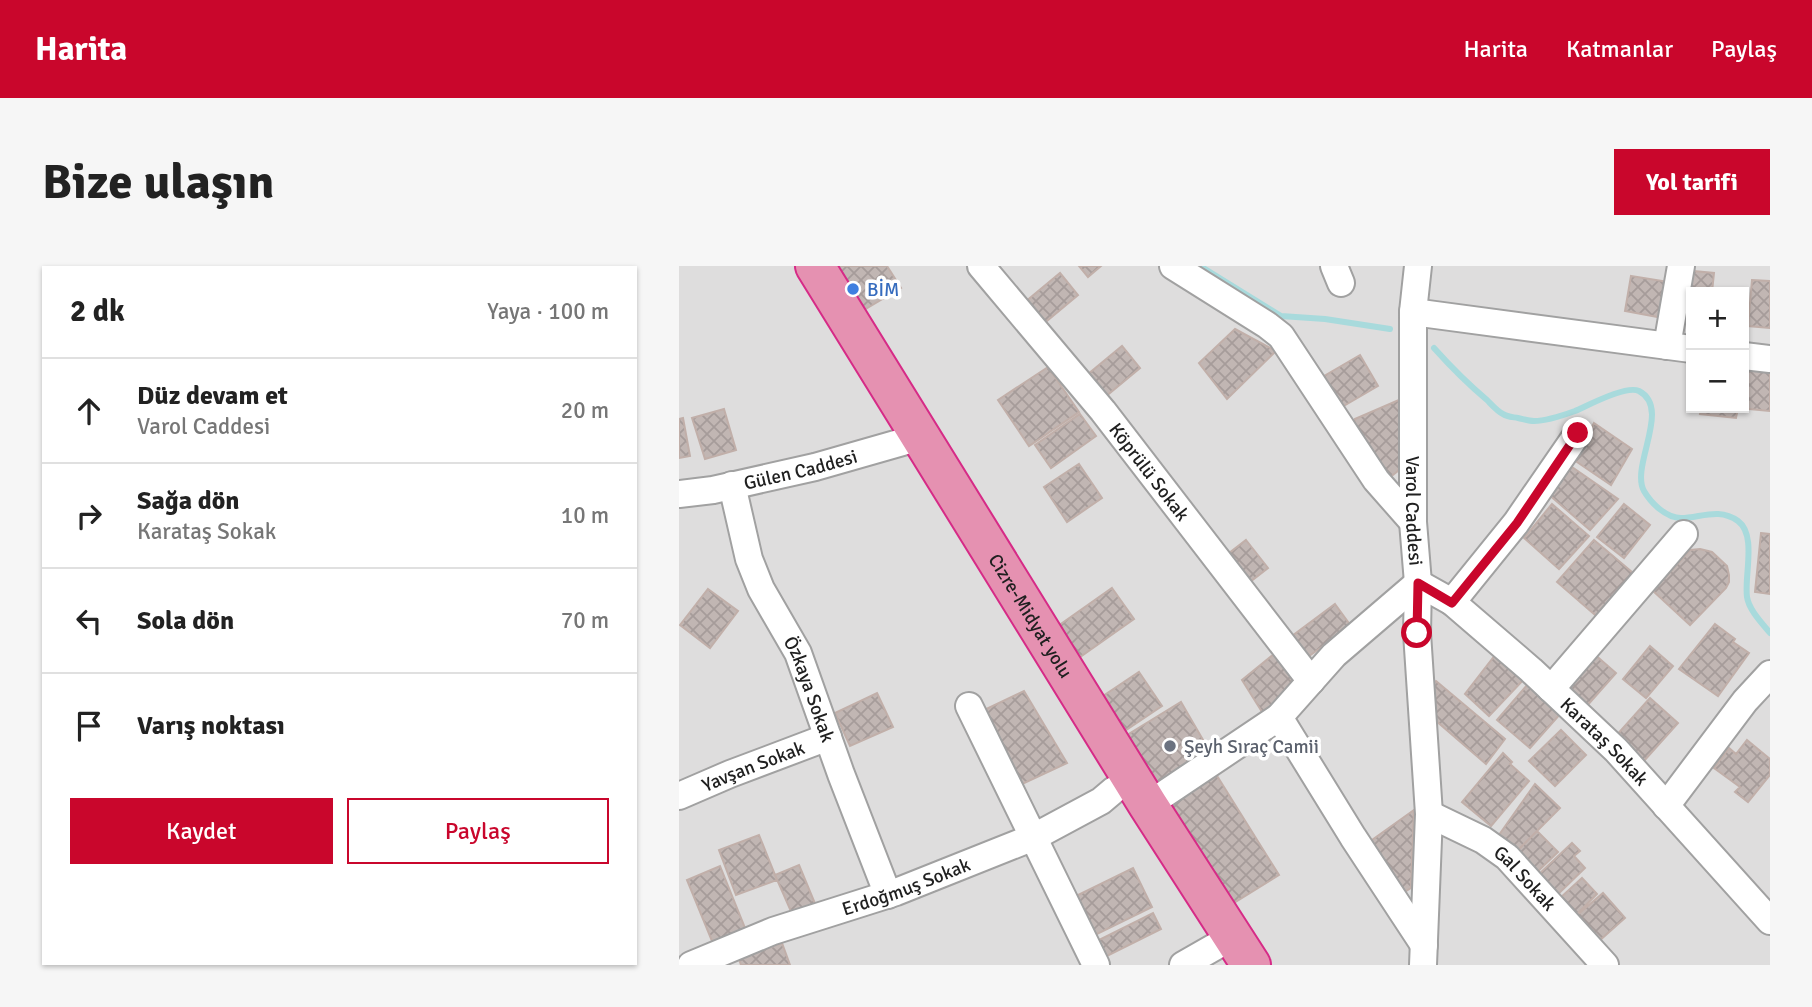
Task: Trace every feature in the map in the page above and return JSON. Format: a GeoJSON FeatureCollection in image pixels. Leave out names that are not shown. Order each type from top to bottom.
{"type":"FeatureCollection","features":[{"type":"Feature","properties":{"kind":"highway","name":"Cizre-Midyat yolu"},"geometry":{"type":"LineString","coordinates":[[786,266],[909,440],[1148,805],[1220,956]]}},
{"type":"Feature","properties":{"kind":"highway","name":"Cizre-Midyat yolu"},"geometry":{"type":"LineString","coordinates":[[815,266],[909,440],[1114,790],[1220,956]]}},
{"type":"Feature","properties":{"kind":"street","name":"Köprülü Sokak"},"geometry":{"type":"LineString","coordinates":[[981,266],[1103,411],[1311,681]]}},
{"type":"Feature","properties":{"kind":"street","name":"Varol Caddesi"},"geometry":{"type":"LineString","coordinates":[[1418,266],[1413,312],[1413,522],[1429,814],[1423,955]]}},
{"type":"Feature","properties":{"kind":"street"},"geometry":{"type":"LineString","coordinates":[[1413,312],[1679,348],[1681,266]]}},
{"type":"Feature","properties":{"kind":"street"},"geometry":{"type":"LineString","coordinates":[[1180,268],[1280,336],[1376,480],[1413,522]]}},
{"type":"Feature","properties":{"kind":"street"},"geometry":{"type":"LineString","coordinates":[[1749,357],[1770,359]]}},
{"type":"Feature","properties":{"kind":"street"},"geometry":{"type":"LineString","coordinates":[[1452,603],[1517,523],[1578,433]]}},
{"type":"Feature","properties":{"kind":"street","name":"Gülen Caddesi"},"geometry":{"type":"LineString","coordinates":[[679,494],[815,467],[909,440]]}},
{"type":"Feature","properties":{"kind":"street","name":"Özkaya Sokak"},"geometry":{"type":"LineString","coordinates":[[732,485],[749,559],[761,589],[798,653],[888,895]]}},
{"type":"Feature","properties":{"kind":"street"},"geometry":{"type":"LineString","coordinates":[[1551,689],[1684,534]]}},
{"type":"Feature","properties":{"kind":"street"},"geometry":{"type":"LineString","coordinates":[[1148,805],[1279,717],[1334,655],[1418,583]]}},
{"type":"Feature","properties":{"kind":"street","name":"Karataş Sokak"},"geometry":{"type":"LineString","coordinates":[[1418,583],[1452,603],[1616,750],[1768,915]]}},
{"type":"Feature","properties":{"kind":"street"},"geometry":{"type":"LineString","coordinates":[[1666,806],[1745,701],[1770,674]]}},
{"type":"Feature","properties":{"kind":"street"},"geometry":{"type":"LineString","coordinates":[[969,706],[1096,965]]}},
{"type":"Feature","properties":{"kind":"street"},"geometry":{"type":"LineString","coordinates":[[1279,717],[1423,955]]}},
{"type":"Feature","properties":{"kind":"street","name":"Yavşan Sokak"},"geometry":{"type":"LineString","coordinates":[[679,796],[828,737]]}},
{"type":"Feature","properties":{"kind":"street","name":"Erdoğmuş Sokak"},"geometry":{"type":"LineString","coordinates":[[691,965],[773,931],[888,895],[1034,837],[1101,801],[1114,790]]}},
{"type":"Feature","properties":{"kind":"street","name":"Gal Sokak"},"geometry":{"type":"LineString","coordinates":[[1429,814],[1483,840],[1507,857],[1605,965]]}},
{"type":"Feature","properties":{"kind":"shaded area"},"geometry":{"type":"Polygon","coordinates":[[[679,266],[1770,266],[1770,965],[679,965],[679,266]]]}},
{"type":"Feature","properties":{"kind":"building"},"geometry":{"type":"Polygon","coordinates":[[[829,266],[887,266],[901,288],[859,313],[829,266]]]}},
{"type":"Feature","properties":{"kind":"building"},"geometry":{"type":"Polygon","coordinates":[[[1079,266],[1101,266],[1088,277],[1079,266]]]}},
{"type":"Feature","properties":{"kind":"building"},"geometry":{"type":"Polygon","coordinates":[[[1683,270],[1714,273],[1713,287],[1686,287],[1686,311],[1679,310],[1683,270]]]}},
{"type":"Feature","properties":{"kind":"building"},"geometry":{"type":"Polygon","coordinates":[[[1060,273],[1078,295],[1042,325],[1024,303],[1060,273]]]}},
{"type":"Feature","properties":{"kind":"building"},"geometry":{"type":"Polygon","coordinates":[[[1631,276],[1669,282],[1663,318],[1625,311],[1631,276]]]}},
{"type":"Feature","properties":{"kind":"building"},"geometry":{"type":"Polygon","coordinates":[[[1752,280],[1770,281],[1770,328],[1749,326],[1752,280]]]}},
{"type":"Feature","properties":{"kind":"building"},"geometry":{"type":"Polygon","coordinates":[[[1235,329],[1276,351],[1227,399],[1199,363],[1235,329]]]}},
{"type":"Feature","properties":{"kind":"building"},"geometry":{"type":"Polygon","coordinates":[[[1122,346],[1140,368],[1105,397],[1087,375],[1122,346]]]}},
{"type":"Feature","properties":{"kind":"building"},"geometry":{"type":"Polygon","coordinates":[[[1360,355],[1378,386],[1342,407],[1324,376],[1360,355]]]}},
{"type":"Feature","properties":{"kind":"building"},"geometry":{"type":"Polygon","coordinates":[[[1749,366],[1770,368],[1770,411],[1749,409],[1749,366]]]}},
{"type":"Feature","properties":{"kind":"building"},"geometry":{"type":"Polygon","coordinates":[[[1048,367],[1079,412],[1029,446],[998,400],[1048,367]]]}},
{"type":"Feature","properties":{"kind":"building"},"geometry":{"type":"Polygon","coordinates":[[[1401,399],[1401,460],[1398,471],[1389,478],[1355,427],[1355,419],[1401,399]]]}},
{"type":"Feature","properties":{"kind":"building"},"geometry":{"type":"Polygon","coordinates":[[[724,409],[736,450],[705,459],[692,418],[724,409]]]}},
{"type":"Feature","properties":{"kind":"building"},"geometry":{"type":"Polygon","coordinates":[[[1700,413],[1737,413],[1736,418],[1700,413]]]}},
{"type":"Feature","properties":{"kind":"building"},"geometry":{"type":"Polygon","coordinates":[[[1080,414],[1096,436],[1051,468],[1035,445],[1080,414]]]}},
{"type":"Feature","properties":{"kind":"building"},"geometry":{"type":"Polygon","coordinates":[[[683,418],[690,456],[679,458],[679,419],[683,418]]]}},
{"type":"Feature","properties":{"kind":"building"},"geometry":{"type":"Polygon","coordinates":[[[1594,423],[1632,449],[1611,485],[1574,460],[1594,423]]]}},
{"type":"Feature","properties":{"kind":"building"},"geometry":{"type":"Polygon","coordinates":[[[1079,464],[1102,498],[1067,522],[1044,487],[1079,464]]]}},
{"type":"Feature","properties":{"kind":"building"},"geometry":{"type":"Polygon","coordinates":[[[1572,467],[1618,499],[1590,530],[1548,494],[1572,467]]]}},
{"type":"Feature","properties":{"kind":"building"},"geometry":{"type":"Polygon","coordinates":[[[1552,504],[1589,536],[1559,569],[1524,538],[1552,504]]]}},
{"type":"Feature","properties":{"kind":"building"},"geometry":{"type":"Polygon","coordinates":[[[1624,504],[1650,525],[1624,558],[1597,537],[1624,504]]]}},
{"type":"Feature","properties":{"kind":"building"},"geometry":{"type":"Polygon","coordinates":[[[1761,533],[1770,534],[1770,594],[1755,592],[1761,533]]]}},
{"type":"Feature","properties":{"kind":"building"},"geometry":{"type":"Polygon","coordinates":[[[1246,540],[1268,568],[1246,585],[1224,557],[1246,540]]]}},
{"type":"Feature","properties":{"kind":"building"},"geometry":{"type":"Polygon","coordinates":[[[1594,540],[1638,577],[1601,620],[1557,582],[1594,540]]]}},
{"type":"Feature","properties":{"kind":"building"},"geometry":{"type":"Polygon","coordinates":[[[1690,550],[1712,552],[1727,566],[1729,582],[1690,625],[1653,591],[1690,550]]]}},
{"type":"Feature","properties":{"kind":"building"},"geometry":{"type":"Polygon","coordinates":[[[1112,588],[1134,619],[1080,657],[1058,626],[1112,588]]]}},
{"type":"Feature","properties":{"kind":"building"},"geometry":{"type":"Polygon","coordinates":[[[708,589],[738,611],[710,648],[680,625],[708,589]]]}},
{"type":"Feature","properties":{"kind":"building"},"geometry":{"type":"Polygon","coordinates":[[[1335,604],[1351,626],[1309,656],[1305,654],[1292,636],[1335,604]]]}},
{"type":"Feature","properties":{"kind":"building"},"geometry":{"type":"Polygon","coordinates":[[[1715,624],[1749,653],[1718,696],[1679,669],[1715,624]]]}},
{"type":"Feature","properties":{"kind":"building"},"geometry":{"type":"Polygon","coordinates":[[[1650,646],[1673,666],[1646,698],[1623,679],[1650,646]]]}},
{"type":"Feature","properties":{"kind":"building"},"geometry":{"type":"Polygon","coordinates":[[[1593,653],[1616,673],[1585,708],[1562,688],[1593,653]]]}},
{"type":"Feature","properties":{"kind":"building"},"geometry":{"type":"Polygon","coordinates":[[[1274,654],[1295,678],[1264,715],[1242,680],[1274,654]]]}},
{"type":"Feature","properties":{"kind":"building"},"geometry":{"type":"Polygon","coordinates":[[[1496,654],[1526,677],[1489,716],[1465,694],[1496,654]]]}},
{"type":"Feature","properties":{"kind":"building"},"geometry":{"type":"Polygon","coordinates":[[[1139,672],[1162,706],[1123,732],[1100,698],[1139,672]]]}},
{"type":"Feature","properties":{"kind":"building"},"geometry":{"type":"Polygon","coordinates":[[[1436,681],[1505,739],[1486,764],[1435,720],[1433,684],[1436,681]]]}},
{"type":"Feature","properties":{"kind":"building"},"geometry":{"type":"Polygon","coordinates":[[[1528,684],[1561,713],[1530,748],[1497,720],[1528,684]]]}},
{"type":"Feature","properties":{"kind":"building"},"geometry":{"type":"Polygon","coordinates":[[[1024,691],[1067,763],[1018,786],[980,712],[1024,691]]]}},
{"type":"Feature","properties":{"kind":"building"},"geometry":{"type":"Polygon","coordinates":[[[877,693],[893,727],[850,746],[835,713],[877,693]]]}},
{"type":"Feature","properties":{"kind":"building"},"geometry":{"type":"Polygon","coordinates":[[[1650,698],[1678,723],[1643,762],[1615,737],[1650,698]]]}},
{"type":"Feature","properties":{"kind":"building","name":"Şeyh Sıraç Camii"},"geometry":{"type":"Polygon","coordinates":[[[1181,702],[1213,757],[1159,785],[1127,735],[1181,702]]]}},
{"type":"Feature","properties":{"kind":"building"},"geometry":{"type":"Polygon","coordinates":[[[1561,730],[1586,755],[1555,786],[1529,761],[1561,730]]]}},
{"type":"Feature","properties":{"kind":"building"},"geometry":{"type":"Polygon","coordinates":[[[1747,740],[1770,759],[1770,775],[1748,802],[1735,792],[1740,787],[1714,768],[1729,748],[1736,754],[1747,740]]]}},
{"type":"Feature","properties":{"kind":"building"},"geometry":{"type":"Polygon","coordinates":[[[1503,753],[1512,762],[1510,764],[1529,781],[1491,826],[1462,802],[1503,753]]]}},
{"type":"Feature","properties":{"kind":"building"},"geometry":{"type":"Polygon","coordinates":[[[1214,771],[1279,875],[1232,904],[1167,799],[1214,771]]]}},
{"type":"Feature","properties":{"kind":"building"},"geometry":{"type":"Polygon","coordinates":[[[1535,784],[1560,808],[1515,853],[1499,835],[1535,784]]]}},
{"type":"Feature","properties":{"kind":"building"},"geometry":{"type":"Polygon","coordinates":[[[1414,810],[1411,888],[1400,895],[1365,845],[1414,810]]]}},
{"type":"Feature","properties":{"kind":"building"},"geometry":{"type":"Polygon","coordinates":[[[1537,831],[1558,852],[1535,874],[1515,853],[1537,831]]]}},
{"type":"Feature","properties":{"kind":"building"},"geometry":{"type":"Polygon","coordinates":[[[759,835],[777,880],[736,895],[719,850],[759,835]]]}},
{"type":"Feature","properties":{"kind":"building"},"geometry":{"type":"Polygon","coordinates":[[[1572,843],[1580,851],[1574,856],[1585,868],[1556,896],[1537,876],[1572,843]]]}},
{"type":"Feature","properties":{"kind":"building"},"geometry":{"type":"Polygon","coordinates":[[[799,865],[816,906],[793,916],[775,875],[799,865]]]}},
{"type":"Feature","properties":{"kind":"building"},"geometry":{"type":"Polygon","coordinates":[[[720,866],[747,933],[714,946],[687,880],[720,866]]]}},
{"type":"Feature","properties":{"kind":"building"},"geometry":{"type":"Polygon","coordinates":[[[1133,868],[1152,907],[1093,936],[1074,897],[1133,868]]]}},
{"type":"Feature","properties":{"kind":"building"},"geometry":{"type":"Polygon","coordinates":[[[1582,878],[1597,894],[1575,916],[1559,899],[1582,878]]]}},
{"type":"Feature","properties":{"kind":"building"},"geometry":{"type":"Polygon","coordinates":[[[1603,893],[1625,918],[1599,941],[1576,916],[1603,893]]]}},
{"type":"Feature","properties":{"kind":"building"},"geometry":{"type":"Polygon","coordinates":[[[1153,913],[1161,929],[1099,960],[1091,944],[1153,913]]]}},
{"type":"Feature","properties":{"kind":"building"},"geometry":{"type":"Polygon","coordinates":[[[782,943],[790,965],[741,965],[739,959],[782,943]]]}},
{"type":"Feature","properties":{"kind":"waterway"},"geometry":{"type":"LineString","coordinates":[[1200,266],[1281,316],[1325,319],[1390,329]]}},
{"type":"Feature","properties":{"kind":"waterway"},"geometry":{"type":"LineString","coordinates":[[1434,348],[1497,410],[1510,417],[1543,420],[1575,411],[1617,393],[1639,391],[1648,399],[1652,410],[1642,467],[1644,491],[1655,505],[1675,517],[1724,515],[1744,527],[1749,556],[1748,602],[1770,633]]}},
{"type":"Feature","properties":{"kind":"place","name":"BİM"},"geometry":{"type":"Point","coordinates":[853,289]}},
{"type":"Feature","properties":{"kind":"place","name":"Şeyh Sıraç Camii"},"geometry":{"type":"Point","coordinates":[1170,746]}},
{"type":"Feature","properties":{"kind":"route"},"geometry":{"type":"LineString","coordinates":[[1417,633],[1418,583],[1452,603],[1517,523],[1578,433]]}}]}
